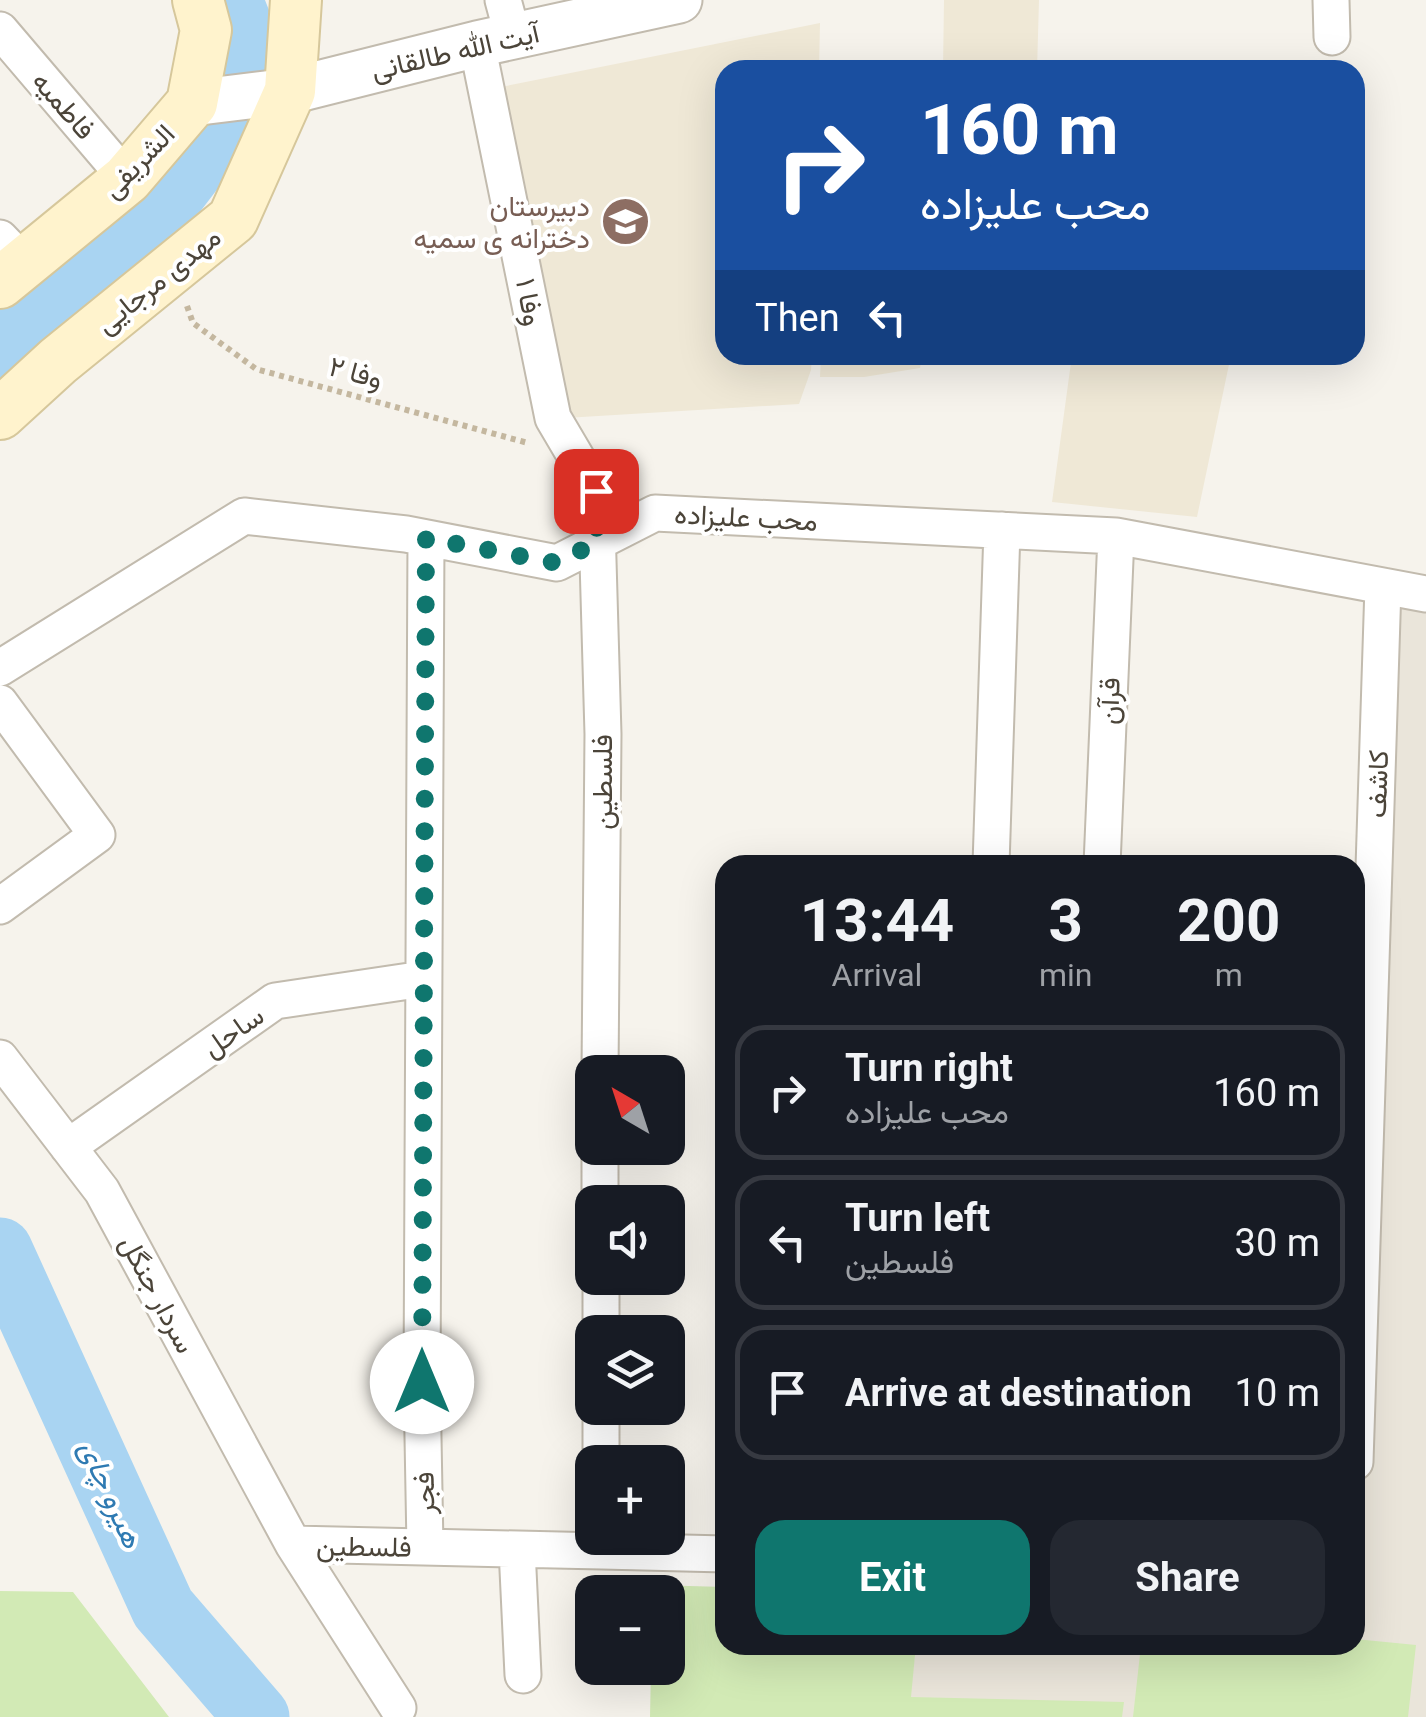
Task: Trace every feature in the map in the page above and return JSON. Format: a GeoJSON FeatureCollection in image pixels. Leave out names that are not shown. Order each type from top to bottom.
{"type":"FeatureCollection","features":[{"type":"Feature","properties":{"kind":"main road","name":"الشریفی"},"geometry":{"type":"LineString","coordinates":[[8,261],[128,178],[192,103],[206,30],[198,0]]}},
{"type":"Feature","properties":{"kind":"main road","name":"مهدی مرجایی"},"geometry":{"type":"LineString","coordinates":[[0,414],[58,361],[233,219],[290,91],[296,0]]}},
{"type":"Feature","properties":{"kind":"street","name":"آیت الله طالقانی"},"geometry":{"type":"LineString","coordinates":[[192,103],[290,91],[497,27],[680,0]]}},
{"type":"Feature","properties":{"kind":"street"},"geometry":{"type":"LineString","coordinates":[[1332,0],[1332,37]]}},
{"type":"Feature","properties":{"kind":"street","name":"وفا ۱"},"geometry":{"type":"LineString","coordinates":[[497,27],[553,418],[596,491]]}},
{"type":"Feature","properties":{"kind":"street","name":"فاطمیه"},"geometry":{"type":"LineString","coordinates":[[0,30],[128,178]]}},
{"type":"Feature","properties":{"kind":"street","name":"فلسطین"},"geometry":{"type":"LineString","coordinates":[[596,491],[603,734],[600,1055]]}},
{"type":"Feature","properties":{"kind":"street","name":"محب علیزاده"},"geometry":{"type":"LineString","coordinates":[[0,668],[244,516],[426,538],[557,563],[655,512],[1116,536],[1426,594]]}},
{"type":"Feature","properties":{"kind":"street"},"geometry":{"type":"LineString","coordinates":[[992,855],[1002,530]]}},
{"type":"Feature","properties":{"kind":"street","name":"قرآن"},"geometry":{"type":"LineString","coordinates":[[1102,855],[1116,536]]}},
{"type":"Feature","properties":{"kind":"street","name":"فجر"},"geometry":{"type":"LineString","coordinates":[[426,538],[422,1382],[426,1547]]}},
{"type":"Feature","properties":{"kind":"street","name":"کاشف"},"geometry":{"type":"LineString","coordinates":[[1365,1149],[1383,586]]}},
{"type":"Feature","properties":{"kind":"street"},"geometry":{"type":"LineString","coordinates":[[0,703],[97,834],[0,906]]}},
{"type":"Feature","properties":{"kind":"street","name":"ساحل"},"geometry":{"type":"LineString","coordinates":[[68,1147],[275,1002],[424,980]]}},
{"type":"Feature","properties":{"kind":"street","name":"سردار جنگل"},"geometry":{"type":"LineString","coordinates":[[0,1058],[102,1191],[293,1544],[398,1708]]}},
{"type":"Feature","properties":{"kind":"street","name":"فلسطین"},"geometry":{"type":"LineString","coordinates":[[293,1544],[517,1549],[575,1546]]}},
{"type":"Feature","properties":{"kind":"street"},"geometry":{"type":"LineString","coordinates":[[517,1549],[523,1675]]}},
{"type":"Feature","properties":{"kind":"street","name":"فلسطین"},"geometry":{"type":"LineString","coordinates":[[685,1551],[715,1553]]}},
{"type":"Feature","properties":{"kind":"path","name":"وفا ۲"},"geometry":{"type":"LineString","coordinates":[[174,267],[193,323],[256,369],[576,456]]}},
{"type":"Feature","properties":{"kind":"shaded area"},"geometry":{"type":"Polygon","coordinates":[[[944,0],[1039,0],[1037,60],[943,60],[944,0]]]}},
{"type":"Feature","properties":{"kind":"shaded area","name":"دبیرستان دخترانه ی سمیه"},"geometry":{"type":"Polygon","coordinates":[[[820,23],[819,60],[715,60],[715,365],[811,365],[799,404],[565,418],[496,88],[820,23]]]}},
{"type":"Feature","properties":{"kind":"shaded area"},"geometry":{"type":"Polygon","coordinates":[[[821,365],[920,365],[864,377],[820,377],[821,365]]]}},
{"type":"Feature","properties":{"kind":"shaded area"},"geometry":{"type":"Polygon","coordinates":[[[1071,365],[1229,365],[1197,517],[1052,502],[1071,365]]]}},
{"type":"Feature","properties":{"kind":"shaded area"},"geometry":{"type":"Polygon","coordinates":[[[1383,586],[1426,594],[1426,1717],[916,1717],[910,1697],[915,1655],[1365,1655],[1365,1149],[1383,586]]]}},
{"type":"Feature","properties":{"kind":"green space"},"geometry":{"type":"Polygon","coordinates":[[[685,1586],[715,1587],[715,1655],[915,1655],[911,1697],[1124,1702],[1122,1717],[650,1717],[651,1685],[685,1685],[685,1586]]]}},
{"type":"Feature","properties":{"kind":"green space"},"geometry":{"type":"Polygon","coordinates":[[[0,1591],[73,1592],[169,1717],[0,1717],[0,1591]]]}},
{"type":"Feature","properties":{"kind":"green space"},"geometry":{"type":"Polygon","coordinates":[[[1365,1640],[1416,1645],[1408,1717],[1133,1717],[1140,1655],[1365,1655],[1365,1640]]]}},
{"type":"Feature","properties":{"kind":"waterway"},"geometry":{"type":"LineString","coordinates":[[230,0],[253,58]]}},
{"type":"Feature","properties":{"kind":"waterway"},"geometry":{"type":"LineString","coordinates":[[0,346],[146,229],[223,128]]}},
{"type":"Feature","properties":{"kind":"waterway","name":"هیرو چای"},"geometry":{"type":"LineString","coordinates":[[0,1250],[163,1608],[257,1717]]}},
{"type":"Feature","properties":{"kind":"place","name":"دبیرستان دخترانه ی سمیه"},"geometry":{"type":"Point","coordinates":[625,222]}},
{"type":"Feature","properties":{"kind":"route"},"geometry":{"type":"LineString","coordinates":[[422,1382],[426,538],[557,563],[597,542],[596,491]]}}]}
